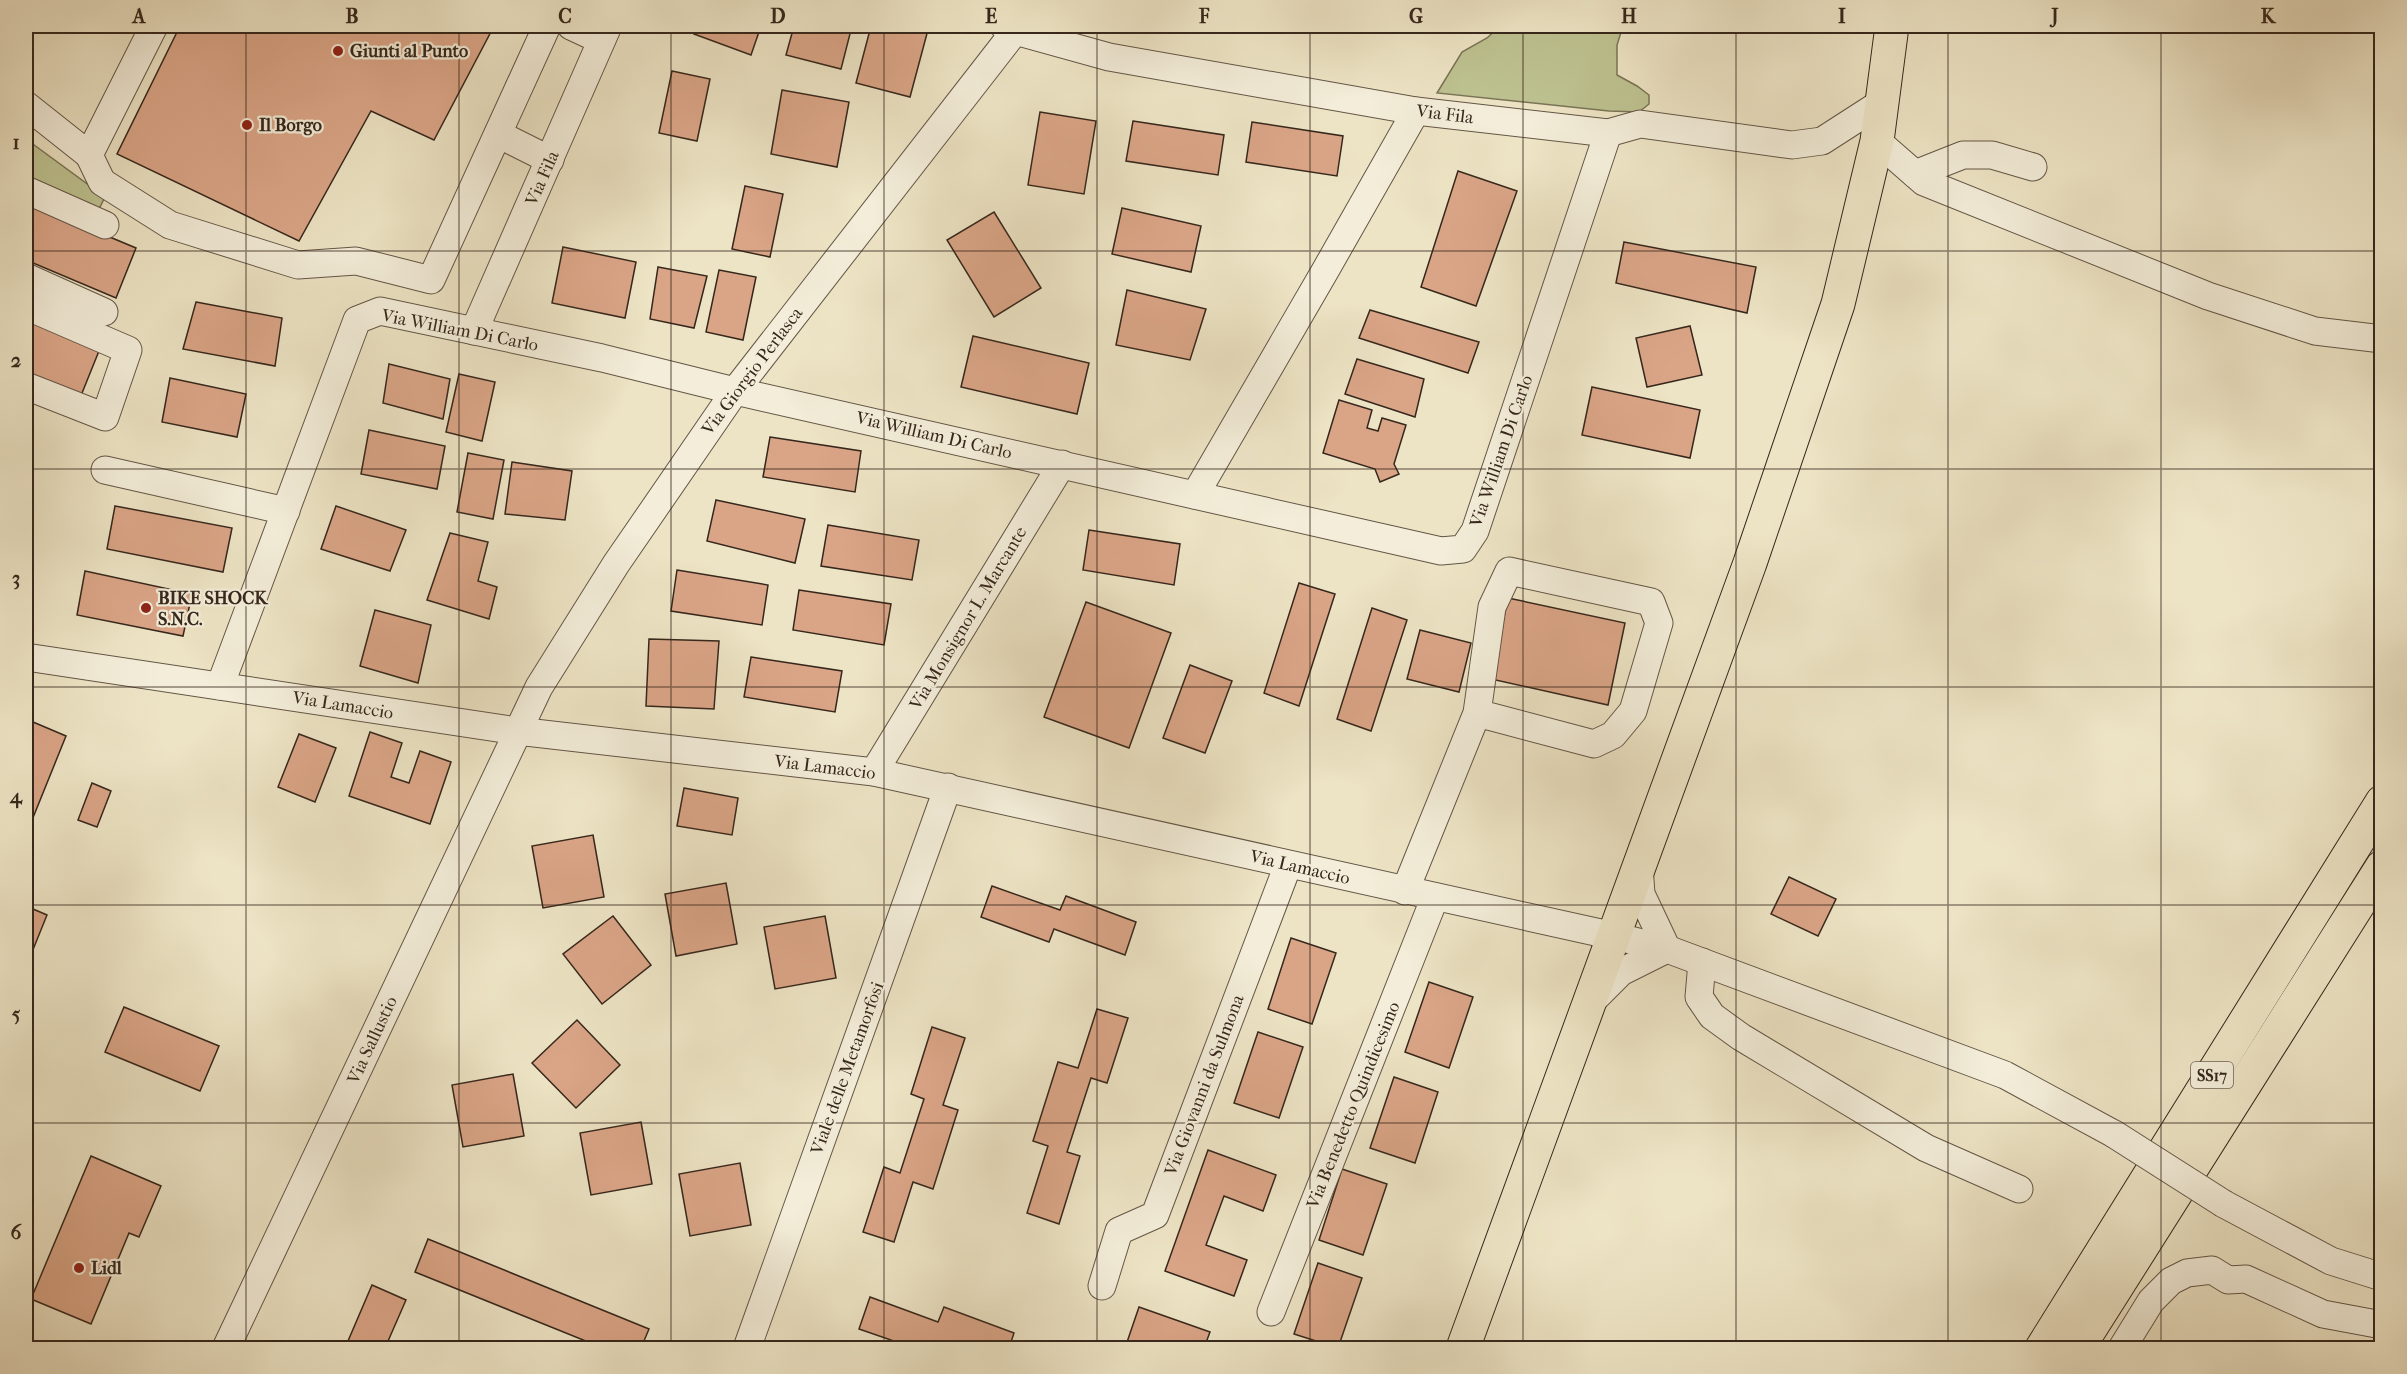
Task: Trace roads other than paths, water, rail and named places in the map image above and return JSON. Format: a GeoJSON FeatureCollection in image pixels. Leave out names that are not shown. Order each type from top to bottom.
{"type":"FeatureCollection","features":[{"type":"Feature","properties":{"kind":"main road"},"geometry":{"type":"LineString","coordinates":[[1463,1348],[1750,562],[1838,304],[1877,141],[1892,26]]}},
{"type":"Feature","properties":{"kind":"main road","name":"SS17"},"geometry":{"type":"LineString","coordinates":[[2042,1348],[2382,802]]}},
{"type":"Feature","properties":{"kind":"main road","name":"SS17"},"geometry":{"type":"LineString","coordinates":[[2078,1348],[2382,867]]}},
{"type":"Feature","properties":{"kind":"street"},"geometry":{"type":"LineString","coordinates":[[89,154],[154,26]]}},
{"type":"Feature","properties":{"kind":"street"},"geometry":{"type":"LineString","coordinates":[[26,105],[89,154],[102,183],[170,225],[298,265],[356,261],[431,280],[547,26]]}},
{"type":"Feature","properties":{"kind":"street"},"geometry":{"type":"LineString","coordinates":[[571,26],[604,33]]}},
{"type":"Feature","properties":{"kind":"street","name":"Via Fila"},"geometry":{"type":"LineString","coordinates":[[1010,28],[1109,57],[1416,111],[1608,133],[1640,124],[1792,146],[1822,141],[1881,103]]}},
{"type":"Feature","properties":{"kind":"street","name":"Via Giorgio Perlasca"},"geometry":{"type":"LineString","coordinates":[[517,731],[539,687],[616,564],[735,391],[1010,28]]}},
{"type":"Feature","properties":{"kind":"street","name":"Via Fila"},"geometry":{"type":"LineString","coordinates":[[474,331],[604,33]]}},
{"type":"Feature","properties":{"kind":"street"},"geometry":{"type":"LineString","coordinates":[[1195,495],[1326,271],[1416,111]]}},
{"type":"Feature","properties":{"kind":"street","name":"Via William Di Carlo"},"geometry":{"type":"LineString","coordinates":[[220,686],[357,320],[380,311],[602,358],[735,391],[1441,551],[1463,549],[1475,531],[1608,133]]}},
{"type":"Feature","properties":{"kind":"street"},"geometry":{"type":"LineString","coordinates":[[498,134],[550,160]]}},
{"type":"Feature","properties":{"kind":"street"},"geometry":{"type":"LineString","coordinates":[[1877,141],[1924,182],[2208,296],[2315,331],[2382,339]]}},
{"type":"Feature","properties":{"kind":"street"},"geometry":{"type":"LineString","coordinates":[[1915,174],[1963,155],[1992,155],[2033,167]]}},
{"type":"Feature","properties":{"kind":"street"},"geometry":{"type":"LineString","coordinates":[[26,190],[105,225]]}},
{"type":"Feature","properties":{"kind":"street"},"geometry":{"type":"LineString","coordinates":[[26,277],[104,312]]}},
{"type":"Feature","properties":{"kind":"street"},"geometry":{"type":"LineString","coordinates":[[26,306],[128,350],[105,417],[26,386]]}},
{"type":"Feature","properties":{"kind":"street","name":"Via Monsignor L. Marcante"},"geometry":{"type":"LineString","coordinates":[[874,772],[1062,464]]}},
{"type":"Feature","properties":{"kind":"street"},"geometry":{"type":"LineString","coordinates":[[105,470],[286,512]]}},
{"type":"Feature","properties":{"kind":"street"},"geometry":{"type":"LineString","coordinates":[[1406,891],[1477,713],[1492,607],[1509,571],[1651,603],[1659,623],[1634,711],[1613,735],[1594,744],[1477,713]]}},
{"type":"Feature","properties":{"kind":"street","name":"Via Lamaccio"},"geometry":{"type":"LineString","coordinates":[[26,657],[517,731],[874,772],[1667,949],[2005,1075],[2114,1134],[2224,1204],[2331,1261],[2382,1277]]}},
{"type":"Feature","properties":{"kind":"street","name":"Via Sallustio"},"geometry":{"type":"LineString","coordinates":[[226,1348],[517,731]]}},
{"type":"Feature","properties":{"kind":"street","name":"Viale delle Metamorfosi"},"geometry":{"type":"LineString","coordinates":[[747,1348],[948,787]]}},
{"type":"Feature","properties":{"kind":"street","name":"Via Giovanni da Sulmona"},"geometry":{"type":"LineString","coordinates":[[1102,1286],[1119,1231],[1155,1215],[1288,865]]}},
{"type":"Feature","properties":{"kind":"street"},"geometry":{"type":"LineString","coordinates":[[1589,1004],[1621,972],[1667,949],[1641,894],[1639,866]]}},
{"type":"Feature","properties":{"kind":"street","name":"Via Benedetto Quindicesimo"},"geometry":{"type":"LineString","coordinates":[[1271,1312],[1435,897]]}},
{"type":"Feature","properties":{"kind":"street"},"geometry":{"type":"LineString","coordinates":[[1702,962],[1699,997],[1712,1016],[1926,1148],[2019,1189]]}},
{"type":"Feature","properties":{"kind":"street"},"geometry":{"type":"LineString","coordinates":[[2122,1348],[2151,1301],[2171,1281],[2187,1273],[2211,1270],[2228,1280],[2246,1279],[2323,1314],[2382,1325]]}},
{"type":"Feature","properties":{"kind":"place","name":"Giunti al Punto"},"geometry":{"type":"Point","coordinates":[338,51]}},
{"type":"Feature","properties":{"kind":"place","name":"Il Borgo"},"geometry":{"type":"Point","coordinates":[247,125]}},
{"type":"Feature","properties":{"kind":"place","name":"BIKE SHOCK S.N.C."},"geometry":{"type":"Point","coordinates":[146,608]}},
{"type":"Feature","properties":{"kind":"place","name":"Lidl"},"geometry":{"type":"Point","coordinates":[79,1268]}}]}
